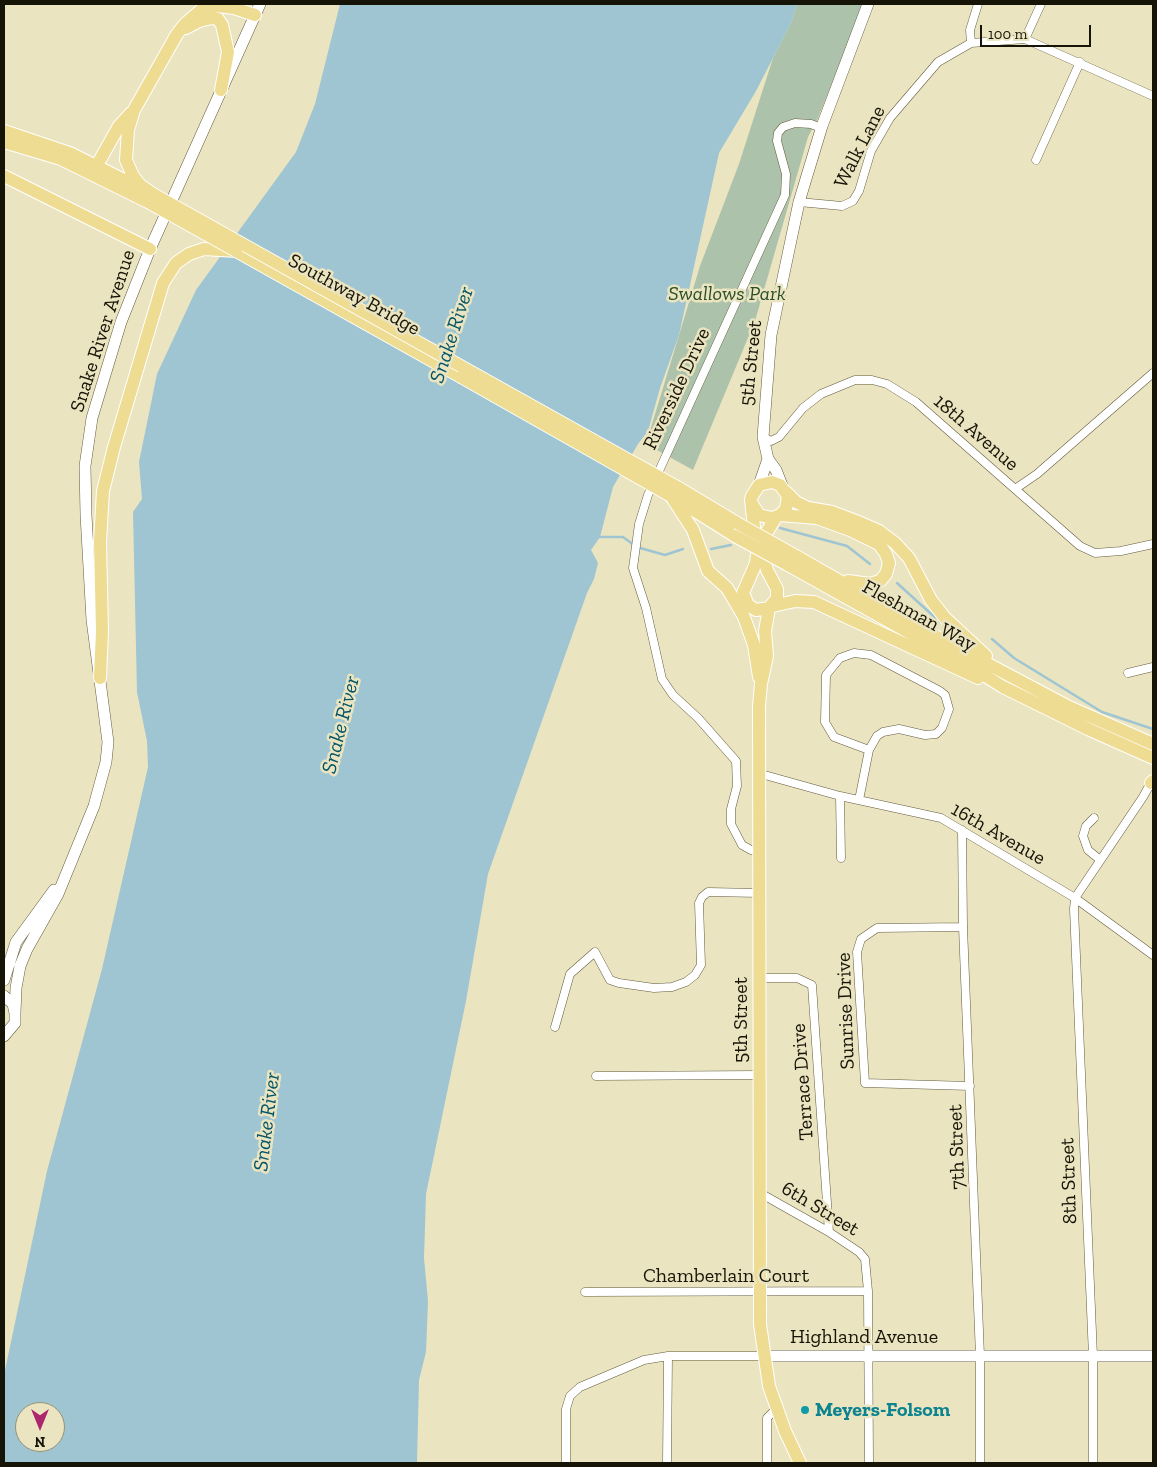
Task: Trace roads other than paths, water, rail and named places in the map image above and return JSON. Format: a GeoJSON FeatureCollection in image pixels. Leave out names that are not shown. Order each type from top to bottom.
{"type":"FeatureCollection","features":[{"type":"Feature","properties":{"kind":"main road"},"geometry":{"type":"LineString","coordinates":[[96,167],[119,126],[134,110],[178,34],[196,12],[208,4]]}},
{"type":"Feature","properties":{"kind":"main road"},"geometry":{"type":"LineString","coordinates":[[822,127],[868,4]]}},
{"type":"Feature","properties":{"kind":"main road"},"geometry":{"type":"LineString","coordinates":[[196,12],[217,6],[257,9]]}},
{"type":"Feature","properties":{"kind":"main road","name":"Snake River Avenue"},"geometry":{"type":"LineString","coordinates":[[4,1036],[15,1022],[20,966],[27,949],[58,894],[94,806],[106,762],[108,742],[92,620],[86,515],[87,449],[92,418],[109,358],[150,248],[257,9]]}},
{"type":"Feature","properties":{"kind":"main road"},"geometry":{"type":"LineString","coordinates":[[178,34],[203,20],[215,18],[220,21],[225,31],[228,52],[221,90]]}},
{"type":"Feature","properties":{"kind":"main road"},"geometry":{"type":"LineString","coordinates":[[134,110],[128,130],[126,160],[136,180],[151,198]]}},
{"type":"Feature","properties":{"kind":"main road","name":"5th Street"},"geometry":{"type":"LineString","coordinates":[[785,490],[776,470],[768,460],[763,437],[771,335],[798,202],[822,127]]}},
{"type":"Feature","properties":{"kind":"main road"},"geometry":{"type":"LineString","coordinates":[[4,131],[72,154],[151,198]]}},
{"type":"Feature","properties":{"kind":"main road"},"geometry":{"type":"LineString","coordinates":[[4,142],[60,159],[102,180],[151,198]]}},
{"type":"Feature","properties":{"kind":"main road"},"geometry":{"type":"LineString","coordinates":[[72,154],[89,154],[108,146]]}},
{"type":"Feature","properties":{"kind":"main road"},"geometry":{"type":"LineString","coordinates":[[96,167],[102,180]]}},
{"type":"Feature","properties":{"kind":"main road"},"geometry":{"type":"LineString","coordinates":[[4,176],[150,248]]}},
{"type":"Feature","properties":{"kind":"main road","name":"Southway Bridge"},"geometry":{"type":"LineString","coordinates":[[151,198],[236,251],[674,491]]}},
{"type":"Feature","properties":{"kind":"main road","name":"Southway Bridge"},"geometry":{"type":"LineString","coordinates":[[151,198],[674,491]]}},
{"type":"Feature","properties":{"kind":"main road"},"geometry":{"type":"LineString","coordinates":[[100,678],[102,631],[100,542],[103,491],[163,283],[170,270],[182,258],[196,251],[209,248],[236,251]]}},
{"type":"Feature","properties":{"kind":"main road"},"geometry":{"type":"LineString","coordinates":[[768,460],[759,485],[752,496],[757,554],[753,571],[745,584],[746,601],[760,610],[794,602],[814,602],[837,611],[954,668],[1003,687]]}},
{"type":"Feature","properties":{"kind":"main road"},"geometry":{"type":"LineString","coordinates":[[759,485],[772,482],[785,490],[796,502],[808,508],[856,521],[878,531],[895,542],[909,558],[931,600],[945,618],[964,638],[1001,670]]}},
{"type":"Feature","properties":{"kind":"main road"},"geometry":{"type":"LineString","coordinates":[[778,516],[788,504],[785,490]]}},
{"type":"Feature","properties":{"kind":"main road"},"geometry":{"type":"LineString","coordinates":[[674,491],[693,530],[708,571],[727,588],[740,609],[748,628],[757,662]]}},
{"type":"Feature","properties":{"kind":"main road","name":"Fleshman Way"},"geometry":{"type":"LineString","coordinates":[[674,491],[737,523],[792,560],[1003,687],[1088,729],[1153,758]]}},
{"type":"Feature","properties":{"kind":"main road","name":"Fleshman Way"},"geometry":{"type":"LineString","coordinates":[[674,491],[735,536],[839,579],[937,637],[1069,707],[1153,744]]}},
{"type":"Feature","properties":{"kind":"main road"},"geometry":{"type":"LineString","coordinates":[[752,504],[759,515],[767,518],[778,516],[817,518],[850,530],[878,544],[886,554],[889,563],[886,574],[880,580],[860,584],[839,579]]}},
{"type":"Feature","properties":{"kind":"main road","name":"5th Street"},"geometry":{"type":"LineString","coordinates":[[760,684],[767,656],[765,631],[771,607],[778,594],[764,559],[765,535],[778,516]]}},
{"type":"Feature","properties":{"kind":"main road","name":"5th Street"},"geometry":{"type":"LineString","coordinates":[[700,547],[718,570],[732,581],[746,601],[759,635],[760,655],[757,662],[760,684],[761,774],[760,1293],[763,1356],[776,1409],[800,1463]]}},
{"type":"Feature","properties":{"kind":"main road"},"geometry":{"type":"LineString","coordinates":[[1136,737],[1153,738]]}},
{"type":"Feature","properties":{"kind":"main road","name":"Snake River Avenue"},"geometry":{"type":"LineString","coordinates":[[4,980],[16,942],[54,890],[69,865]]}},
{"type":"Feature","properties":{"kind":"main road"},"geometry":{"type":"LineString","coordinates":[[4,996],[13,1004],[15,1013]]}},
{"type":"Feature","properties":{"kind":"main road","name":"Highland Avenue"},"geometry":{"type":"LineString","coordinates":[[763,1356],[1153,1356]]}},
{"type":"Feature","properties":{"kind":"street"},"geometry":{"type":"LineString","coordinates":[[972,43],[970,30],[978,4]]}},
{"type":"Feature","properties":{"kind":"street"},"geometry":{"type":"LineString","coordinates":[[1025,38],[1041,4]]}},
{"type":"Feature","properties":{"kind":"street","name":"Walk Lane"},"geometry":{"type":"LineString","coordinates":[[798,202],[842,206],[853,201],[859,191],[871,151],[890,118],[938,62],[972,43],[1025,38],[1153,96]]}},
{"type":"Feature","properties":{"kind":"street"},"geometry":{"type":"LineString","coordinates":[[1036,160],[1080,62]]}},
{"type":"Feature","properties":{"kind":"street","name":"Riverside Drive"},"geometry":{"type":"LineString","coordinates":[[760,851],[750,850],[742,845],[731,824],[731,810],[737,786],[736,761],[710,731],[673,695],[662,679],[646,608],[633,568],[639,524],[648,495],[785,195],[786,174],[777,141],[778,133],[783,127],[796,123],[822,127]]}},
{"type":"Feature","properties":{"kind":"street","name":"18th Avenue"},"geometry":{"type":"LineString","coordinates":[[763,437],[771,441],[779,437],[803,408],[821,394],[855,380],[872,380],[887,384],[916,402],[1015,489],[1037,474],[1153,373]]}},
{"type":"Feature","properties":{"kind":"street"},"geometry":{"type":"LineString","coordinates":[[1015,489],[1080,546],[1095,553],[1121,552],[1153,544]]}},
{"type":"Feature","properties":{"kind":"street"},"geometry":{"type":"LineString","coordinates":[[858,800],[869,750],[877,736],[890,729],[925,735],[936,734],[942,728],[948,715],[948,702],[940,691],[871,655],[854,653],[840,658],[826,675],[825,722],[834,736],[869,750]]}},
{"type":"Feature","properties":{"kind":"street"},"geometry":{"type":"LineString","coordinates":[[1128,673],[1153,667]]}},
{"type":"Feature","properties":{"kind":"street","name":"16th Avenue"},"geometry":{"type":"LineString","coordinates":[[761,774],[840,796],[941,818],[1075,898],[1153,955]]}},
{"type":"Feature","properties":{"kind":"street"},"geometry":{"type":"LineString","coordinates":[[1075,898],[1153,781]]}},
{"type":"Feature","properties":{"kind":"street"},"geometry":{"type":"LineString","coordinates":[[840,796],[841,858]]}},
{"type":"Feature","properties":{"kind":"street"},"geometry":{"type":"LineString","coordinates":[[1094,818],[1086,826],[1083,836],[1088,850],[1100,859]]}},
{"type":"Feature","properties":{"kind":"street","name":"7th Street"},"geometry":{"type":"LineString","coordinates":[[962,830],[963,928],[980,1356],[980,1463]]}},
{"type":"Feature","properties":{"kind":"street"},"geometry":{"type":"LineString","coordinates":[[555,1028],[570,974],[595,952],[610,980],[619,983],[654,988],[672,987],[686,982],[695,975],[701,965],[699,903],[702,897],[708,892],[760,893]]}},
{"type":"Feature","properties":{"kind":"street","name":"8th Street"},"geometry":{"type":"LineString","coordinates":[[1075,898],[1093,1356],[1093,1463]]}},
{"type":"Feature","properties":{"kind":"street","name":"Sunrise Drive"},"geometry":{"type":"LineString","coordinates":[[963,928],[876,928],[861,939],[857,952],[865,1083],[970,1086]]}},
{"type":"Feature","properties":{"kind":"street","name":"Terrace Drive"},"geometry":{"type":"LineString","coordinates":[[760,978],[797,978],[812,985],[829,1232]]}},
{"type":"Feature","properties":{"kind":"street"},"geometry":{"type":"LineString","coordinates":[[596,1076],[759,1075]]}},
{"type":"Feature","properties":{"kind":"street","name":"6th Street"},"geometry":{"type":"LineString","coordinates":[[760,1193],[829,1232],[859,1252],[865,1259],[868,1291],[869,1463]]}},
{"type":"Feature","properties":{"kind":"street","name":"Chamberlain Court"},"geometry":{"type":"LineString","coordinates":[[584,1292],[760,1293],[868,1291]]}},
{"type":"Feature","properties":{"kind":"street"},"geometry":{"type":"LineString","coordinates":[[667,1463],[668,1356]]}},
{"type":"Feature","properties":{"kind":"street","name":"Highland Avenue"},"geometry":{"type":"LineString","coordinates":[[566,1463],[566,1409],[570,1396],[580,1387],[644,1360],[668,1356],[763,1356]]}},
{"type":"Feature","properties":{"kind":"street"},"geometry":{"type":"LineString","coordinates":[[767,1463],[767,1418],[776,1409]]}},
{"type":"Feature","properties":{"kind":"water","name":"Snake River"},"geometry":{"type":"Polygon","coordinates":[[[340,4],[797,4],[791,23],[756,91],[719,153],[679,335],[660,388],[648,431],[638,444],[613,487],[600,537],[591,550],[598,563],[594,579],[587,593],[488,874],[466,1001],[426,1194],[424,1258],[428,1301],[426,1352],[419,1380],[417,1463],[4,1463],[4,1375],[47,1171],[102,969],[148,767],[147,741],[137,692],[133,512],[142,499],[139,462],[157,374],[196,290],[296,152],[315,104],[340,4]]]}},
{"type":"Feature","properties":{"kind":"waterway"},"geometry":{"type":"LineString","coordinates":[[780,528],[847,546],[870,564]]}},
{"type":"Feature","properties":{"kind":"waterway"},"geometry":{"type":"LineString","coordinates":[[599,537],[623,537],[634,545]]}},
{"type":"Feature","properties":{"kind":"waterway"},"geometry":{"type":"LineString","coordinates":[[711,549],[731,545]]}},
{"type":"Feature","properties":{"kind":"waterway"},"geometry":{"type":"LineString","coordinates":[[640,548],[665,555],[683,549]]}},
{"type":"Feature","properties":{"kind":"waterway"},"geometry":{"type":"LineString","coordinates":[[897,583],[940,622]]}},
{"type":"Feature","properties":{"kind":"waterway"},"geometry":{"type":"LineString","coordinates":[[992,639],[1014,658],[1102,712],[1153,729]]}},
{"type":"Feature","properties":{"kind":"place","name":"Meyers-Folsom"},"geometry":{"type":"Point","coordinates":[805,1410]}},
{"type":"Feature","properties":{"kind":"park label","name":"Swallows Park"},"geometry":{"type":"Point","coordinates":[727,294]}}]}
